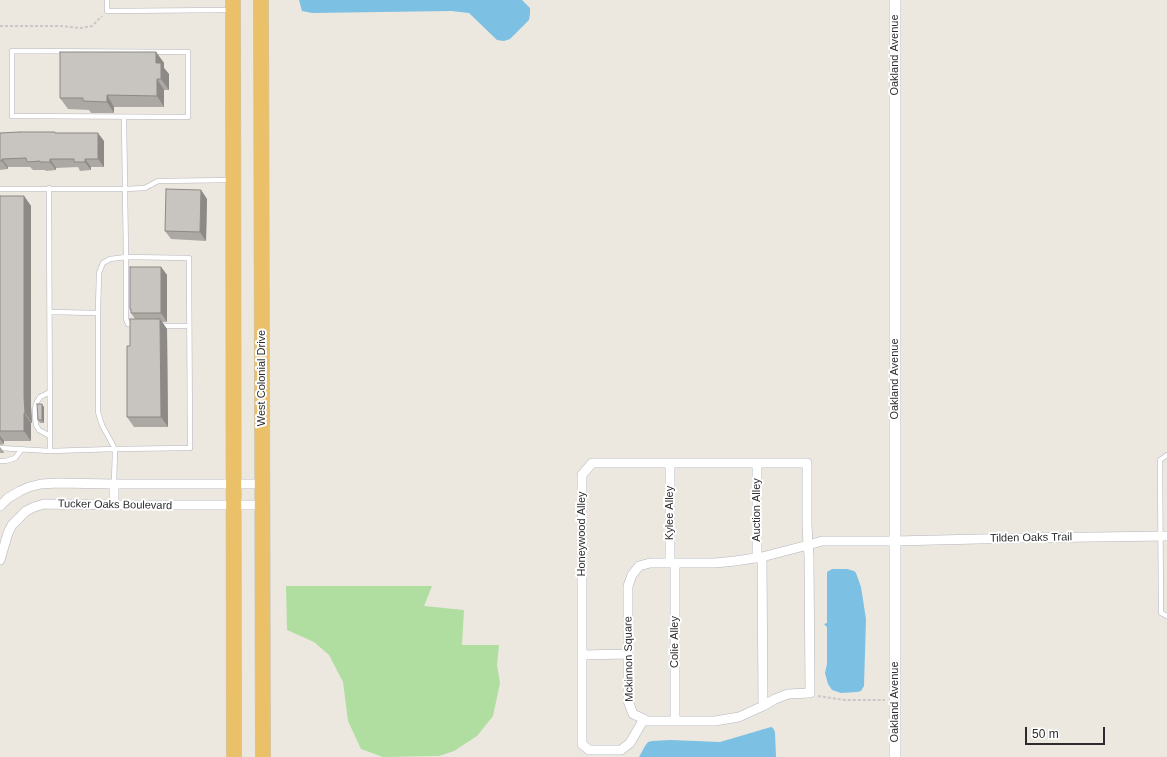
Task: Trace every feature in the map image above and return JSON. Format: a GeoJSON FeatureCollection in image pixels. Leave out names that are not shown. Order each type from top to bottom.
{"type":"FeatureCollection","features":[{"type":"Feature","properties":{"kind":"highway","name":"West Colonial Drive"},"geometry":{"type":"LineString","coordinates":[[261,0],[263,757]]}},
{"type":"Feature","properties":{"kind":"highway"},"geometry":{"type":"LineString","coordinates":[[233,5],[234,757]]}},
{"type":"Feature","properties":{"kind":"street","name":"Oakland Avenue"},"geometry":{"type":"LineString","coordinates":[[895,0],[895,757]]}},
{"type":"Feature","properties":{"kind":"street","name":"Honeywood Alley"},"geometry":{"type":"LineString","coordinates":[[644,719],[630,743],[621,750],[589,750],[582,744],[582,475],[592,463],[806,463],[808,545]]}},
{"type":"Feature","properties":{"kind":"street","name":"Kylee Alley"},"geometry":{"type":"LineString","coordinates":[[670,463],[672,563]]}},
{"type":"Feature","properties":{"kind":"street","name":"Auction Alley"},"geometry":{"type":"LineString","coordinates":[[757,463],[763,706]]}},
{"type":"Feature","properties":{"kind":"street","name":"Tucker Oaks Boulevard"},"geometry":{"type":"LineString","coordinates":[[0,506],[8,498],[20,490],[41,484],[58,482],[114,484],[262,484]]}},
{"type":"Feature","properties":{"kind":"street"},"geometry":{"type":"LineString","coordinates":[[114,484],[114,505]]}},
{"type":"Feature","properties":{"kind":"street","name":"Tucker Oaks Boulevard"},"geometry":{"type":"LineString","coordinates":[[0,560],[12,525],[26,511],[44,504],[262,505]]}},
{"type":"Feature","properties":{"kind":"street","name":"Tilden Oaks Trail"},"geometry":{"type":"LineString","coordinates":[[895,541],[1164,536]]}},
{"type":"Feature","properties":{"kind":"street","name":"Mckinnon Square"},"geometry":{"type":"LineString","coordinates":[[644,719],[632,714],[628,701],[628,586],[632,576],[639,566],[650,563],[715,563],[735,561],[760,557],[822,541],[895,541]]}},
{"type":"Feature","properties":{"kind":"street"},"geometry":{"type":"LineString","coordinates":[[644,719],[646,721],[715,721],[739,717],[788,694],[810,693],[808,545]]}},
{"type":"Feature","properties":{"kind":"street","name":"Colie Alley"},"geometry":{"type":"LineString","coordinates":[[672,563],[675,721]]}},
{"type":"Feature","properties":{"kind":"street"},"geometry":{"type":"LineString","coordinates":[[582,655],[628,654]]}},
{"type":"Feature","properties":{"kind":"lane"},"geometry":{"type":"LineString","coordinates":[[107,0],[107,11],[233,5]]}},
{"type":"Feature","properties":{"kind":"lane"},"geometry":{"type":"LineString","coordinates":[[12,51],[188,52],[188,117],[124,117],[12,116],[12,51]]}},
{"type":"Feature","properties":{"kind":"lane"},"geometry":{"type":"LineString","coordinates":[[124,117],[126,319],[128,324],[138,325]]}},
{"type":"Feature","properties":{"kind":"lane"},"geometry":{"type":"LineString","coordinates":[[0,189],[125,189],[145,188],[158,181],[233,180]]}},
{"type":"Feature","properties":{"kind":"lane"},"geometry":{"type":"LineString","coordinates":[[49,188],[50,450]]}},
{"type":"Feature","properties":{"kind":"lane"},"geometry":{"type":"LineString","coordinates":[[0,448],[50,450],[116,449],[190,448],[189,258],[113,258],[103,263],[99,273],[98,412],[102,425],[116,449],[114,484]]}},
{"type":"Feature","properties":{"kind":"lane"},"geometry":{"type":"LineString","coordinates":[[50,312],[98,313]]}},
{"type":"Feature","properties":{"kind":"lane"},"geometry":{"type":"LineString","coordinates":[[152,325],[189,326]]}},
{"type":"Feature","properties":{"kind":"lane"},"geometry":{"type":"LineString","coordinates":[[50,392],[40,397],[35,408],[34,418],[36,425],[40,430],[50,436]]}},
{"type":"Feature","properties":{"kind":"lane"},"geometry":{"type":"LineString","coordinates":[[0,461],[15,458],[22,449]]}},
{"type":"Feature","properties":{"kind":"lane"},"geometry":{"type":"LineString","coordinates":[[1167,455],[1160,460],[1164,536],[1162,613],[1167,616]]}},
{"type":"Feature","properties":{"kind":"path"},"geometry":{"type":"LineString","coordinates":[[0,26],[59,26],[81,28],[92,26],[107,11]]}},
{"type":"Feature","properties":{"kind":"path"},"geometry":{"type":"LineString","coordinates":[[810,693],[816,696],[844,700],[895,700]]}},
{"type":"Feature","properties":{"kind":"green space"},"geometry":{"type":"Polygon","coordinates":[[[286,586],[432,586],[424,606],[464,610],[462,645],[499,645],[497,665],[500,683],[493,716],[477,736],[454,751],[439,756],[383,757],[361,749],[348,721],[343,682],[329,655],[314,642],[287,630],[286,586]]]}},
{"type":"Feature","properties":{"kind":"water"},"geometry":{"type":"Polygon","coordinates":[[[299,0],[522,0],[530,8],[530,14],[529,20],[510,39],[504,41],[497,40],[469,13],[451,11],[312,13],[302,11],[299,0]]]}},
{"type":"Feature","properties":{"kind":"water"},"geometry":{"type":"Polygon","coordinates":[[[832,569],[847,569],[854,571],[861,587],[866,619],[864,686],[861,691],[857,692],[841,693],[832,690],[828,684],[825,673],[827,664],[827,627],[824,624],[827,623],[827,572],[832,569]]]}},
{"type":"Feature","properties":{"kind":"water"},"geometry":{"type":"Polygon","coordinates":[[[771,727],[775,732],[776,757],[639,757],[648,742],[652,741],[670,740],[720,742],[771,727]]]}},
{"type":"Feature","properties":{"kind":"building"},"geometry":{"type":"Polygon","coordinates":[[[60,52],[156,52],[156,63],[161,63],[161,79],[157,79],[157,96],[107,95],[107,102],[83,101],[83,98],[60,98],[60,52]]]}},
{"type":"Feature","properties":{"kind":"building"},"geometry":{"type":"Polygon","coordinates":[[[0,133],[98,133],[98,159],[85,159],[85,162],[74,162],[74,159],[50,159],[50,162],[27,162],[26,158],[2,159],[2,161],[0,161],[0,133]]]}},
{"type":"Feature","properties":{"kind":"building"},"geometry":{"type":"Polygon","coordinates":[[[166,189],[201,190],[200,232],[165,231],[166,189]]]}},
{"type":"Feature","properties":{"kind":"building"},"geometry":{"type":"Polygon","coordinates":[[[0,196],[24,196],[24,431],[0,431],[0,196]]]}},
{"type":"Feature","properties":{"kind":"building"},"geometry":{"type":"Polygon","coordinates":[[[130,267],[161,267],[161,313],[131,313],[130,267]]]}},
{"type":"Feature","properties":{"kind":"building"},"geometry":{"type":"Polygon","coordinates":[[[130,319],[160,319],[161,417],[127,417],[127,346],[130,346],[130,319]]]}},
{"type":"Feature","properties":{"kind":"building"},"geometry":{"type":"Polygon","coordinates":[[[37,404],[42,404],[42,420],[38,420],[37,404]]]}}]}
